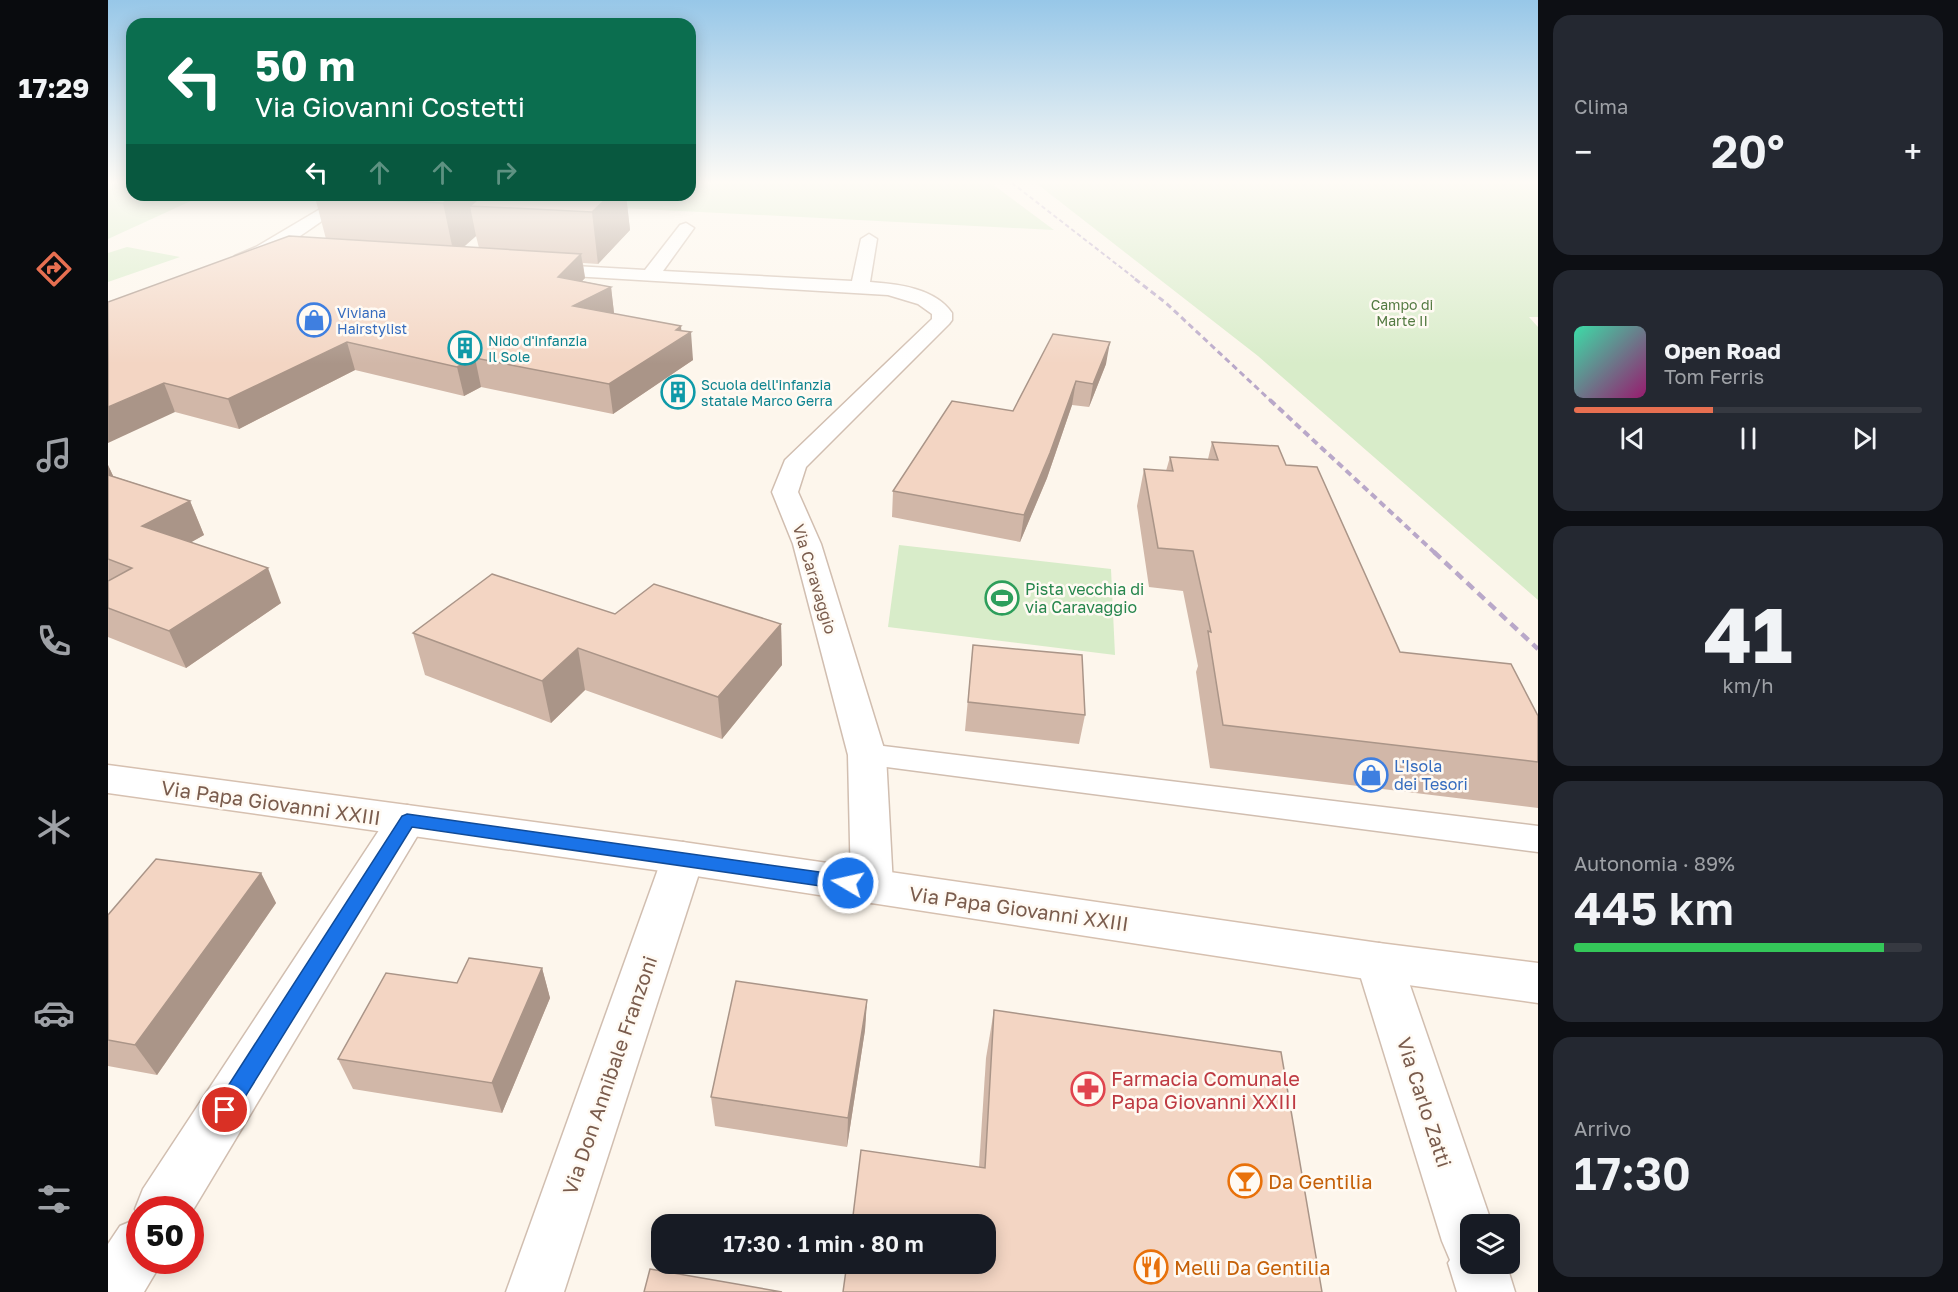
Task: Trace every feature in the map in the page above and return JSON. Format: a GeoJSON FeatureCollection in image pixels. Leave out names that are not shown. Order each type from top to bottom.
{"type":"FeatureCollection","features":[{"type":"Feature","properties":{"kind":"street"},"geometry":{"type":"LineString","coordinates":[[224,267],[274,243]]}},
{"type":"Feature","properties":{"kind":"street"},"geometry":{"type":"LineString","coordinates":[[650,276],[675,243]]}},
{"type":"Feature","properties":{"kind":"street"},"geometry":{"type":"LineString","coordinates":[[860,288],[868,243]]}},
{"type":"Feature","properties":{"kind":"street"},"geometry":{"type":"LineString","coordinates":[[262,251],[294,254]]}},
{"type":"Feature","properties":{"kind":"street","name":"Via Caravaggio"},"geometry":{"type":"LineString","coordinates":[[526,268],[888,289],[916,296],[938,307],[942,313],[942,320],[794,465],[785,492],[807,544],[867,754],[872,886]]}},
{"type":"Feature","properties":{"kind":"street","name":"Via Papa Giovanni XXIII"},"geometry":{"type":"LineString","coordinates":[[108,779],[683,858],[1379,962],[1538,983]]}},
{"type":"Feature","properties":{"kind":"street"},"geometry":{"type":"LineString","coordinates":[[171,1196],[407,820]]}},
{"type":"Feature","properties":{"kind":"street","name":"Via Don Annibale Franzoni"},"geometry":{"type":"LineString","coordinates":[[535,1292],[683,858]]}},
{"type":"Feature","properties":{"kind":"street","name":"Via Carlo Zatti"},"geometry":{"type":"LineString","coordinates":[[1379,962],[1461,1214]]}},
{"type":"Feature","properties":{"kind":"street"},"geometry":{"type":"LineString","coordinates":[[110,1292],[126,1267]]}},
{"type":"Feature","properties":{"kind":"street"},"geometry":{"type":"LineString","coordinates":[[1480,1274],[1486,1292]]}},
{"type":"Feature","properties":{"kind":"lane"},"geometry":{"type":"LineString","coordinates":[[867,754],[1538,839]]}},
{"type":"Feature","properties":{"kind":"green space","name":"Campo di Marte II"},"geometry":{"type":"Polygon","coordinates":[[[1113,243],[1538,243],[1538,317],[1529,317],[1538,327],[1538,600],[1258,356],[1113,243]]]}},
{"type":"Feature","properties":{"kind":"green space"},"geometry":{"type":"Polygon","coordinates":[[[127,247],[180,257],[108,282],[108,253],[127,247]]]}},
{"type":"Feature","properties":{"kind":"green space","name":"Pista vecchia di via Caravaggio"},"geometry":{"type":"Polygon","coordinates":[[[899,545],[1111,569],[1115,655],[888,627],[899,545]]]}},
{"type":"Feature","properties":{"kind":"building"},"geometry":{"type":"Polygon","coordinates":[[[269,243],[407,243],[581,254],[558,277],[611,287],[573,306],[681,326],[676,330],[691,332],[609,384],[475,358],[457,367],[347,342],[228,399],[164,383],[108,407],[108,302],[269,243]]]}},
{"type":"Feature","properties":{"kind":"building"},"geometry":{"type":"Polygon","coordinates":[[[1053,334],[1110,342],[1093,384],[1076,381],[1050,453],[1024,515],[893,491],[952,401],[1013,411],[1053,334]]]}},
{"type":"Feature","properties":{"kind":"building"},"geometry":{"type":"Polygon","coordinates":[[[1212,442],[1278,446],[1286,465],[1317,467],[1400,652],[1511,664],[1538,716],[1538,762],[1223,725],[1208,631],[1211,632],[1193,551],[1158,548],[1144,469],[1173,471],[1170,457],[1218,460],[1212,442]]]}},
{"type":"Feature","properties":{"kind":"building"},"geometry":{"type":"Polygon","coordinates":[[[108,475],[190,501],[142,526],[268,568],[169,631],[108,608],[108,581],[132,568],[108,559],[108,475]]]}},
{"type":"Feature","properties":{"kind":"building"},"geometry":{"type":"Polygon","coordinates":[[[492,574],[615,614],[654,584],[781,624],[718,697],[578,648],[542,681],[413,633],[492,574]]]}},
{"type":"Feature","properties":{"kind":"building"},"geometry":{"type":"Polygon","coordinates":[[[973,645],[1082,655],[1085,715],[968,702],[973,645]]]}},
{"type":"Feature","properties":{"kind":"building"},"geometry":{"type":"Polygon","coordinates":[[[156,859],[261,873],[135,1045],[108,1040],[108,915],[156,859]]]}},
{"type":"Feature","properties":{"kind":"building"},"geometry":{"type":"Polygon","coordinates":[[[469,958],[542,968],[492,1083],[338,1059],[386,973],[457,983],[469,958]]]}},
{"type":"Feature","properties":{"kind":"building"},"geometry":{"type":"Polygon","coordinates":[[[736,981],[867,1000],[848,1118],[711,1097],[736,981]]]}},
{"type":"Feature","properties":{"kind":"building"},"geometry":{"type":"Polygon","coordinates":[[[994,1010],[1281,1052],[1322,1292],[843,1292],[845,1274],[996,1274],[996,1214],[853,1214],[861,1150],[985,1168],[994,1010]]]}},
{"type":"Feature","properties":{"kind":"building"},"geometry":{"type":"Polygon","coordinates":[[[650,1269],[651,1274],[679,1274],[782,1292],[644,1292],[650,1269]]]}},
{"type":"Feature","properties":{"kind":"railway"},"geometry":{"type":"LineString","coordinates":[[1090,243],[1137,280]]}},
{"type":"Feature","properties":{"kind":"railway"},"geometry":{"type":"LineString","coordinates":[[1135,279],[1166,303],[1271,401]]}},
{"type":"Feature","properties":{"kind":"railway"},"geometry":{"type":"LineString","coordinates":[[1270,400],[1435,553]]}},
{"type":"Feature","properties":{"kind":"railway"},"geometry":{"type":"LineString","coordinates":[[1434,552],[1538,649]]}},
{"type":"Feature","properties":{"kind":"place","name":"Viviana Hairstylist"},"geometry":{"type":"Point","coordinates":[314,320]}},
{"type":"Feature","properties":{"kind":"place","name":"Nido d'infanzia Il Sole"},"geometry":{"type":"Point","coordinates":[465,348]}},
{"type":"Feature","properties":{"kind":"place","name":"Scuola dell'infanzia statale Marco Gerra"},"geometry":{"type":"Point","coordinates":[678,392]}},
{"type":"Feature","properties":{"kind":"place","name":"Pista vecchia di via Caravaggio"},"geometry":{"type":"Point","coordinates":[1002,598]}},
{"type":"Feature","properties":{"kind":"place","name":"L'Isola dei Tesori"},"geometry":{"type":"Point","coordinates":[1371,775]}},
{"type":"Feature","properties":{"kind":"place","name":"Farmacia Comunale Papa Giovanni XXIII"},"geometry":{"type":"Point","coordinates":[1088,1089]}},
{"type":"Feature","properties":{"kind":"place","name":"Da Gentilia"},"geometry":{"type":"Point","coordinates":[1245,1181]}},
{"type":"Feature","properties":{"kind":"place","name":"Melli Da Gentilia"},"geometry":{"type":"Point","coordinates":[1151,1267]}},
{"type":"Feature","properties":{"kind":"route"},"geometry":{"type":"LineString","coordinates":[[225,1110],[407,820],[848,883]]}}]}
